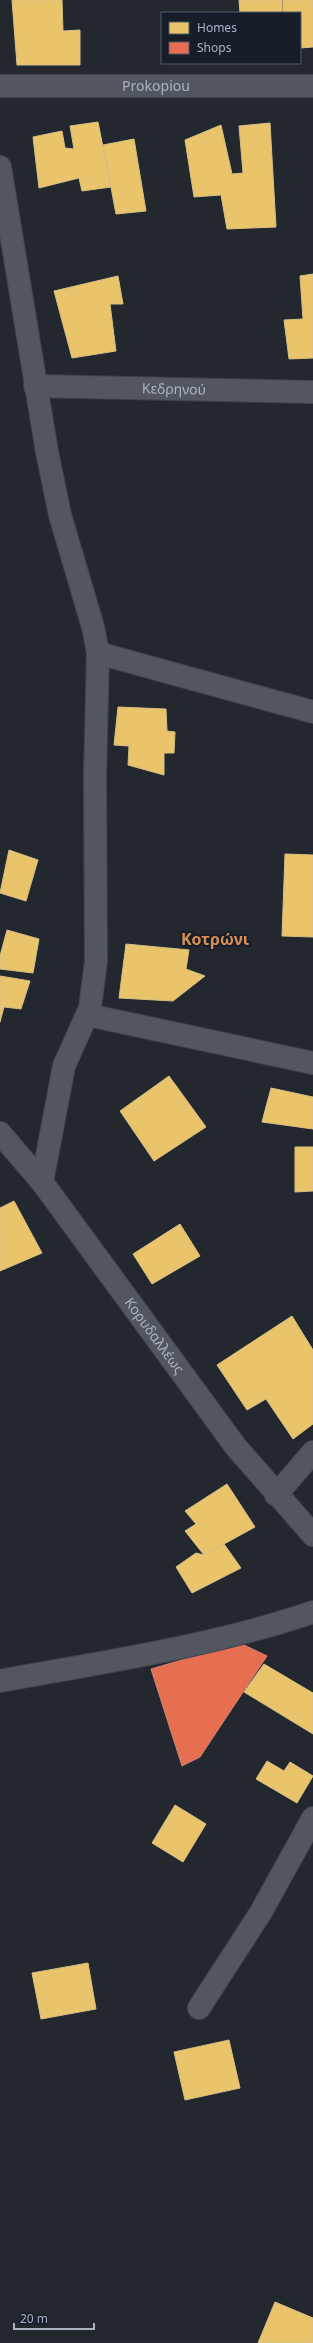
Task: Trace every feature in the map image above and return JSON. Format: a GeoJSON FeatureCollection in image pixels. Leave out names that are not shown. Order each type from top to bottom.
{"type":"FeatureCollection","features":[{"type":"Feature","properties":{"kind":"street","name":"Prokopiou"},"geometry":{"type":"LineString","coordinates":[[0,86],[313,86]]}},
{"type":"Feature","properties":{"kind":"street"},"geometry":{"type":"LineString","coordinates":[[0,167],[35,386],[60,515],[93,627],[98,652],[95,784],[96,961],[88,1015],[64,1066],[42,1182]]}},
{"type":"Feature","properties":{"kind":"street","name":"Κεδρηνού"},"geometry":{"type":"LineString","coordinates":[[35,386],[313,392]]}},
{"type":"Feature","properties":{"kind":"street"},"geometry":{"type":"LineString","coordinates":[[98,652],[313,712]]}},
{"type":"Feature","properties":{"kind":"street"},"geometry":{"type":"LineString","coordinates":[[88,1015],[313,1063]]}},
{"type":"Feature","properties":{"kind":"street","name":"Κορυδαλλέως"},"geometry":{"type":"LineString","coordinates":[[0,1133],[42,1182],[207,1409],[276,1495],[313,1535]]}},
{"type":"Feature","properties":{"kind":"street"},"geometry":{"type":"LineString","coordinates":[[276,1495],[313,1452]]}},
{"type":"Feature","properties":{"kind":"street"},"geometry":{"type":"LineString","coordinates":[[0,1681],[168,1649],[313,1612]]}},
{"type":"Feature","properties":{"kind":"street"},"geometry":{"type":"LineString","coordinates":[[199,2008],[257,1918],[313,1818]]}},
{"type":"Feature","properties":{"kind":"building: Homes"},"geometry":{"type":"Polygon","coordinates":[[[12,0],[62,0],[63,31],[80,30],[80,65],[17,65],[12,0]]]}},
{"type":"Feature","properties":{"kind":"building: Homes"},"geometry":{"type":"Polygon","coordinates":[[[239,0],[282,0],[282,12],[240,12],[239,0]]]}},
{"type":"Feature","properties":{"kind":"building: Homes"},"geometry":{"type":"Polygon","coordinates":[[[283,0],[313,0],[313,47],[301,48],[301,12],[283,12],[283,0]]]}},
{"type":"Feature","properties":{"kind":"building: Homes"},"geometry":{"type":"Polygon","coordinates":[[[98,122],[111,187],[82,191],[79,178],[39,188],[33,137],[62,131],[65,148],[74,149],[70,126],[98,122]]]}},
{"type":"Feature","properties":{"kind":"building: Homes"},"geometry":{"type":"Polygon","coordinates":[[[270,123],[276,227],[227,229],[221,195],[194,197],[185,140],[221,125],[232,174],[243,173],[239,126],[270,123]]]}},
{"type":"Feature","properties":{"kind":"building: Homes"},"geometry":{"type":"Polygon","coordinates":[[[134,139],[146,211],[116,214],[103,145],[134,139]]]}},
{"type":"Feature","properties":{"kind":"building: Homes"},"geometry":{"type":"Polygon","coordinates":[[[313,274],[313,358],[289,359],[284,320],[303,319],[300,276],[313,274]]]}},
{"type":"Feature","properties":{"kind":"building: Homes"},"geometry":{"type":"Polygon","coordinates":[[[118,276],[123,304],[110,304],[116,351],[72,358],[54,291],[118,276]]]}},
{"type":"Feature","properties":{"kind":"building: Homes"},"geometry":{"type":"Polygon","coordinates":[[[118,707],[166,709],[167,731],[175,732],[174,753],[164,753],[164,775],[128,765],[129,746],[114,745],[118,707]]]}},
{"type":"Feature","properties":{"kind":"building: Homes"},"geometry":{"type":"Polygon","coordinates":[[[9,850],[38,860],[26,901],[0,893],[9,850]]]}},
{"type":"Feature","properties":{"kind":"building: Homes"},"geometry":{"type":"Polygon","coordinates":[[[285,854],[313,855],[313,937],[282,936],[285,854]]]}},
{"type":"Feature","properties":{"kind":"building: Homes"},"geometry":{"type":"Polygon","coordinates":[[[7,930],[39,939],[33,973],[0,969],[0,956],[7,930]]]}},
{"type":"Feature","properties":{"kind":"building: Homes"},"geometry":{"type":"Polygon","coordinates":[[[126,944],[189,950],[186,969],[205,976],[173,1001],[119,998],[126,944]]]}},
{"type":"Feature","properties":{"kind":"building: Homes"},"geometry":{"type":"Polygon","coordinates":[[[0,976],[30,981],[21,1009],[4,1007],[0,1022],[0,976]]]}},
{"type":"Feature","properties":{"kind":"building: Homes"},"geometry":{"type":"Polygon","coordinates":[[[169,1076],[206,1127],[154,1161],[120,1111],[169,1076]]]}},
{"type":"Feature","properties":{"kind":"building: Homes"},"geometry":{"type":"Polygon","coordinates":[[[271,1088],[313,1097],[313,1129],[262,1122],[271,1088]]]}},
{"type":"Feature","properties":{"kind":"building: Homes"},"geometry":{"type":"Polygon","coordinates":[[[295,1147],[313,1147],[313,1191],[295,1192],[295,1147]]]}},
{"type":"Feature","properties":{"kind":"building: Homes"},"geometry":{"type":"Polygon","coordinates":[[[14,1201],[42,1253],[0,1271],[0,1208],[14,1201]]]}},
{"type":"Feature","properties":{"kind":"building: Homes"},"geometry":{"type":"Polygon","coordinates":[[[180,1224],[200,1256],[152,1284],[133,1254],[180,1224]]]}},
{"type":"Feature","properties":{"kind":"building: Homes"},"geometry":{"type":"Polygon","coordinates":[[[292,1316],[313,1350],[313,1424],[293,1439],[266,1399],[247,1410],[217,1365],[292,1316]]]}},
{"type":"Feature","properties":{"kind":"building: Homes"},"geometry":{"type":"Polygon","coordinates":[[[227,1484],[255,1527],[204,1555],[185,1531],[196,1524],[185,1511],[227,1484]]]}},
{"type":"Feature","properties":{"kind":"building: Homes"},"geometry":{"type":"Polygon","coordinates":[[[224,1544],[241,1568],[192,1593],[176,1567],[196,1553],[204,1555],[224,1544]]]}},
{"type":"Feature","properties":{"kind":"building: Homes"},"geometry":{"type":"Polygon","coordinates":[[[264,1664],[313,1693],[313,1734],[244,1692],[264,1664]]]}},
{"type":"Feature","properties":{"kind":"building: Homes"},"geometry":{"type":"Polygon","coordinates":[[[267,1761],[284,1771],[290,1762],[313,1776],[297,1803],[256,1779],[267,1761]]]}},
{"type":"Feature","properties":{"kind":"building: Homes"},"geometry":{"type":"Polygon","coordinates":[[[175,1805],[206,1824],[183,1862],[152,1843],[175,1805]]]}},
{"type":"Feature","properties":{"kind":"building: Homes"},"geometry":{"type":"Polygon","coordinates":[[[88,1963],[96,2009],[41,2019],[32,1973],[88,1963]]]}},
{"type":"Feature","properties":{"kind":"building: Homes"},"geometry":{"type":"Polygon","coordinates":[[[229,2040],[240,2088],[185,2100],[174,2052],[229,2040]]]}},
{"type":"Feature","properties":{"kind":"building: Homes"},"geometry":{"type":"Polygon","coordinates":[[[275,2302],[313,2318],[313,2343],[258,2343],[275,2302]]]}},
{"type":"Feature","properties":{"kind":"building: Shops"},"geometry":{"type":"Polygon","coordinates":[[[240,1643],[267,1656],[200,1757],[182,1766],[151,1669],[240,1643]]]}},
{"type":"Feature","properties":{"kind":"district","name":"Κοτρώνι"},"geometry":{"type":"Point","coordinates":[215,939]}}]}
